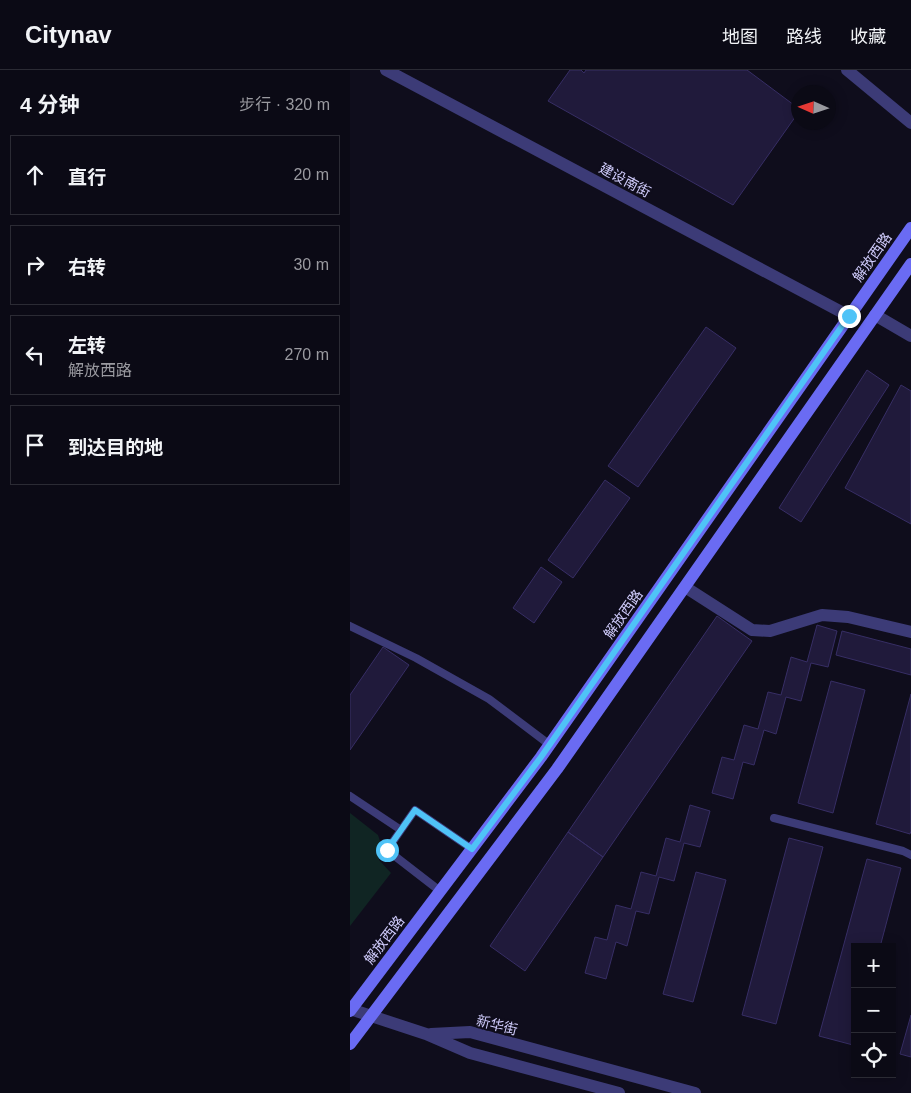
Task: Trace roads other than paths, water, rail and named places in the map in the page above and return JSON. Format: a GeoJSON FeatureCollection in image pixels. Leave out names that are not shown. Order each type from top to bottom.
{"type":"FeatureCollection","features":[{"type":"Feature","properties":{"kind":"main road","name":"解放西路"},"geometry":{"type":"LineString","coordinates":[[350,1010],[550,745],[911,228]]}},
{"type":"Feature","properties":{"kind":"main road"},"geometry":{"type":"LineString","coordinates":[[350,1044],[557,769],[911,264]]}},
{"type":"Feature","properties":{"kind":"street","name":"建设南街"},"geometry":{"type":"LineString","coordinates":[[386,70],[849,316]]}},
{"type":"Feature","properties":{"kind":"street"},"geometry":{"type":"LineString","coordinates":[[847,70],[911,123]]}},
{"type":"Feature","properties":{"kind":"street"},"geometry":{"type":"LineString","coordinates":[[875,315],[911,336]]}},
{"type":"Feature","properties":{"kind":"street"},"geometry":{"type":"LineString","coordinates":[[685,587],[752,630],[770,631],[822,615],[848,617],[911,632]]}},
{"type":"Feature","properties":{"kind":"street"},"geometry":{"type":"LineString","coordinates":[[350,1010],[426,1034],[470,1053],[619,1093]]}},
{"type":"Feature","properties":{"kind":"street","name":"新华街"},"geometry":{"type":"LineString","coordinates":[[426,1034],[470,1032],[695,1093]]}},
{"type":"Feature","properties":{"kind":"lane"},"geometry":{"type":"LineString","coordinates":[[350,626],[416,658],[489,699],[550,745]]}},
{"type":"Feature","properties":{"kind":"lane"},"geometry":{"type":"LineString","coordinates":[[350,796],[401,830]]}},
{"type":"Feature","properties":{"kind":"lane"},"geometry":{"type":"LineString","coordinates":[[440,891],[387,850],[415,810],[472,849]]}},
{"type":"Feature","properties":{"kind":"lane"},"geometry":{"type":"LineString","coordinates":[[774,818],[907,850],[911,855]]}}]}
